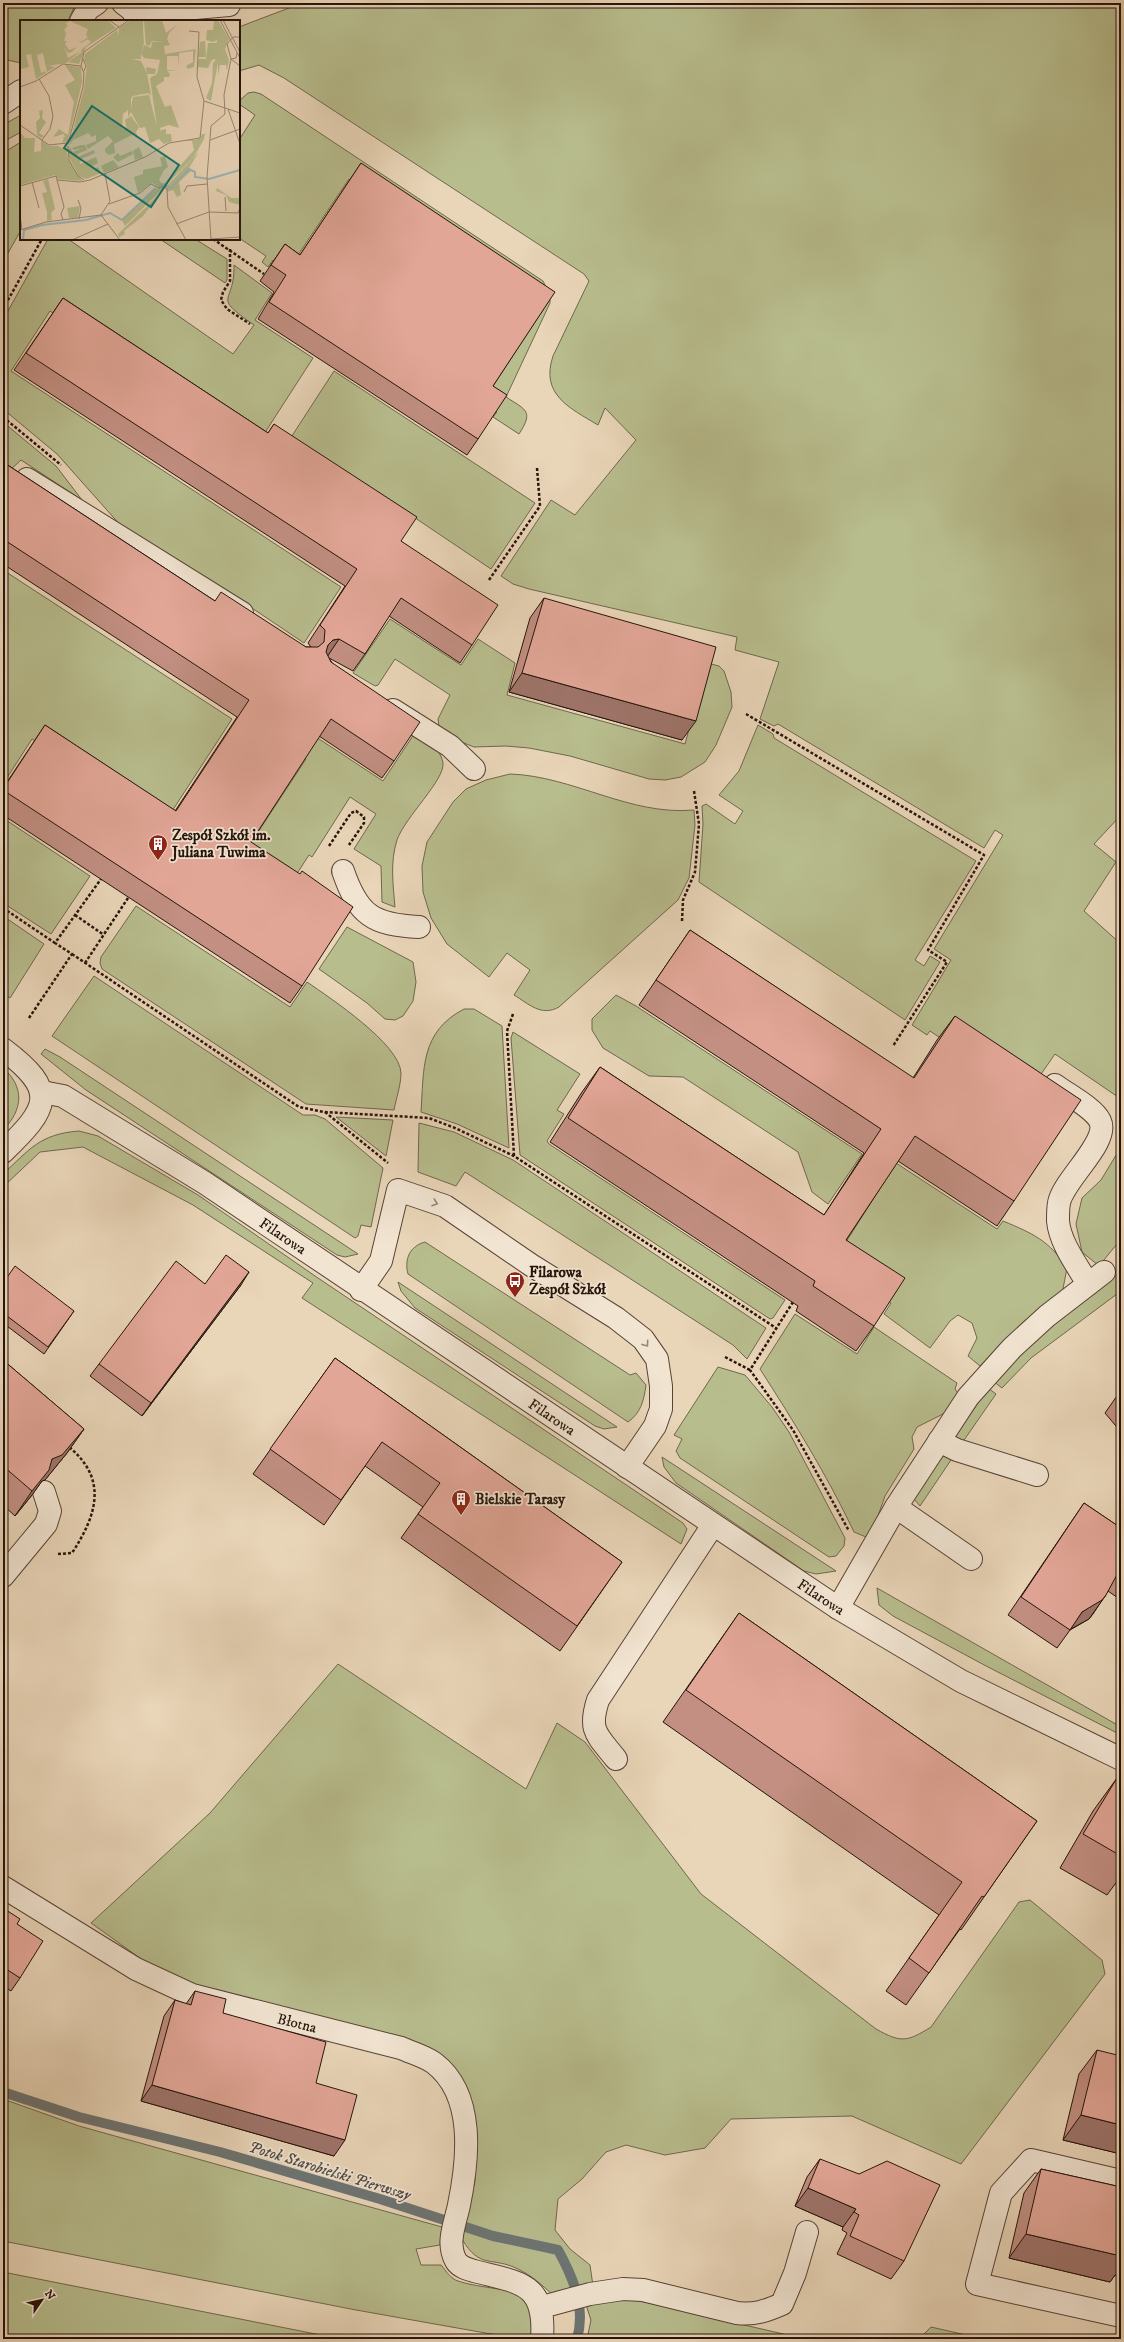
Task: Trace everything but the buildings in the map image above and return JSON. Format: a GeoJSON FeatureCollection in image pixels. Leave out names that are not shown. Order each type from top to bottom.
{"type":"FeatureCollection","features":[{"type":"Feature","properties":{"kind":"street"},"geometry":{"type":"LineString","coordinates":[[130,10],[148,18],[195,8],[232,4]]}},
{"type":"Feature","properties":{"kind":"street"},"geometry":{"type":"LineString","coordinates":[[205,20],[232,4]]}},
{"type":"Feature","properties":{"kind":"street"},"geometry":{"type":"LineString","coordinates":[[27,479],[257,623]]}},
{"type":"Feature","properties":{"kind":"street"},"geometry":{"type":"LineString","coordinates":[[378,701],[450,746],[474,769]]}},
{"type":"Feature","properties":{"kind":"street"},"geometry":{"type":"LineString","coordinates":[[343,871],[351,894],[364,910],[381,922],[394,926],[419,926]]}},
{"type":"Feature","properties":{"kind":"street"},"geometry":{"type":"LineString","coordinates":[[3,1049],[27,1068],[36,1078],[42,1092],[42,1105],[37,1116],[27,1129],[3,1152]]}},
{"type":"Feature","properties":{"kind":"street"},"geometry":{"type":"LineString","coordinates":[[838,1608],[864,1558],[968,1397],[988,1372],[1041,1322],[1096,1278],[1063,1240],[1058,1222],[1059,1202],[1069,1182],[1098,1141],[1102,1130],[1101,1122],[1096,1115],[1051,1083]]}},
{"type":"Feature","properties":{"kind":"street","name":"Filarowa"},"geometry":{"type":"LineString","coordinates":[[42,1092],[63,1096],[205,1183],[361,1290],[838,1608],[961,1681],[1121,1759]]}},
{"type":"Feature","properties":{"kind":"street"},"geometry":{"type":"LineString","coordinates":[[361,1290],[381,1261],[398,1190],[445,1206],[530,1265],[616,1318],[643,1339],[657,1359],[662,1386],[661,1409],[655,1426],[627,1467]]}},
{"type":"Feature","properties":{"kind":"street"},"geometry":{"type":"LineString","coordinates":[[939,1441],[957,1450],[1037,1476]]}},
{"type":"Feature","properties":{"kind":"street"},"geometry":{"type":"LineString","coordinates":[[3,1576],[46,1524],[50,1511],[44,1492]]}},
{"type":"Feature","properties":{"kind":"street"},"geometry":{"type":"LineString","coordinates":[[896,1507],[971,1558]]}},
{"type":"Feature","properties":{"kind":"street"},"geometry":{"type":"LineString","coordinates":[[616,1758],[593,1728],[593,1716],[598,1700],[713,1525]]}},
{"type":"Feature","properties":{"kind":"street","name":"Błotna"},"geometry":{"type":"LineString","coordinates":[[3,1887],[136,1969],[192,1995],[401,2048],[435,2064],[451,2084],[464,2118],[466,2143],[459,2203],[451,2245],[457,2263],[465,2268],[513,2281],[551,2304]]}},
{"type":"Feature","properties":{"kind":"street"},"geometry":{"type":"LineString","coordinates":[[1121,2182],[1030,2160],[1002,2193],[977,2284],[1121,2316]]}},
{"type":"Feature","properties":{"kind":"street"},"geometry":{"type":"LineString","coordinates":[[542,2339],[551,2304],[590,2294],[623,2289],[643,2290],[737,2313],[752,2315],[782,2304],[807,2232]]}},
{"type":"Feature","properties":{"kind":"path"},"geometry":{"type":"LineString","coordinates":[[3,309],[41,240]]}},
{"type":"Feature","properties":{"kind":"path"},"geometry":{"type":"LineString","coordinates":[[214,240],[230,249],[264,274]]}},
{"type":"Feature","properties":{"kind":"path"},"geometry":{"type":"LineString","coordinates":[[230,249],[230,281],[223,292],[221,300],[227,309],[250,324]]}},
{"type":"Feature","properties":{"kind":"path"},"geometry":{"type":"LineString","coordinates":[[490,580],[540,506],[537,468]]}},
{"type":"Feature","properties":{"kind":"path"},"geometry":{"type":"LineString","coordinates":[[746,714],[984,855],[928,950],[947,962],[893,1046]]}},
{"type":"Feature","properties":{"kind":"path"},"geometry":{"type":"LineString","coordinates":[[682,921],[683,900],[695,872],[699,824],[694,791]]}},
{"type":"Feature","properties":{"kind":"path"},"geometry":{"type":"LineString","coordinates":[[326,851],[351,813],[356,811],[361,813],[364,817],[364,823],[345,852],[342,861],[343,871]]}},
{"type":"Feature","properties":{"kind":"path"},"geometry":{"type":"LineString","coordinates":[[55,943],[101,879]]}},
{"type":"Feature","properties":{"kind":"path"},"geometry":{"type":"LineString","coordinates":[[85,963],[128,898]]}},
{"type":"Feature","properties":{"kind":"path"},"geometry":{"type":"LineString","coordinates":[[3,908],[299,1107],[324,1112],[429,1118],[514,1156],[776,1328]]}},
{"type":"Feature","properties":{"kind":"path"},"geometry":{"type":"LineString","coordinates":[[75,915],[104,935]]}},
{"type":"Feature","properties":{"kind":"path"},"geometry":{"type":"LineString","coordinates":[[29,1018],[72,954]]}},
{"type":"Feature","properties":{"kind":"path"},"geometry":{"type":"LineString","coordinates":[[513,1014],[508,1031],[514,1156]]}},
{"type":"Feature","properties":{"kind":"path"},"geometry":{"type":"LineString","coordinates":[[324,1112],[382,1160],[394,1168]]}},
{"type":"Feature","properties":{"kind":"path"},"geometry":{"type":"LineString","coordinates":[[750,1370],[793,1302]]}},
{"type":"Feature","properties":{"kind":"path"},"geometry":{"type":"LineString","coordinates":[[725,1357],[750,1370],[793,1430],[848,1528],[852,1545],[864,1558]]}},
{"type":"Feature","properties":{"kind":"green space"},"geometry":{"type":"Polygon","coordinates":[[[3,3],[76,3],[68,20],[20,20],[20,63],[3,59],[3,3]]]}},
{"type":"Feature","properties":{"kind":"green space"},"geometry":{"type":"Polygon","coordinates":[[[302,3],[1121,3],[1121,815],[1094,844],[1116,862],[1084,911],[1121,944],[1121,1099],[1055,1054],[1026,1096],[930,1031],[927,1035],[912,1025],[951,960],[934,949],[1003,835],[995,830],[984,848],[778,724],[774,726],[760,719],[779,662],[735,650],[737,637],[529,589],[513,584],[501,576],[551,500],[575,515],[636,440],[605,408],[598,425],[577,413],[560,399],[554,390],[551,381],[550,369],[553,356],[589,281],[584,274],[284,78],[259,65],[240,71],[240,27],[302,3]]]}},
{"type":"Feature","properties":{"kind":"green space"},"geometry":{"type":"Polygon","coordinates":[[[254,92],[261,94],[543,281],[550,295],[550,303],[506,397],[523,408],[526,412],[526,420],[519,434],[493,417],[497,412],[482,403],[544,308],[349,179],[288,270],[273,260],[268,267],[262,262],[266,256],[240,239],[240,138],[255,115],[240,105],[240,100],[248,93],[254,92]]]}},
{"type":"Feature","properties":{"kind":"green space"},"geometry":{"type":"Polygon","coordinates":[[[20,116],[20,133],[3,142],[3,125],[20,116]]]}},
{"type":"Feature","properties":{"kind":"green space"},"geometry":{"type":"Polygon","coordinates":[[[20,143],[20,232],[3,262],[3,153],[20,143]]]}},
{"type":"Feature","properties":{"kind":"green space"},"geometry":{"type":"Polygon","coordinates":[[[47,240],[69,240],[233,354],[254,325],[232,308],[229,303],[228,299],[233,278],[234,265],[272,293],[255,320],[313,358],[257,445],[50,311],[11,371],[341,587],[304,643],[234,596],[122,527],[57,454],[3,409],[3,320],[47,240]]]}},
{"type":"Feature","properties":{"kind":"green space"},"geometry":{"type":"Polygon","coordinates":[[[161,240],[197,240],[227,259],[227,280],[225,283],[161,240]]]}},
{"type":"Feature","properties":{"kind":"green space"},"geometry":{"type":"Polygon","coordinates":[[[334,371],[535,503],[491,569],[390,501],[275,462],[334,371]]]}},
{"type":"Feature","properties":{"kind":"green space"},"geometry":{"type":"Polygon","coordinates":[[[3,422],[56,466],[82,500],[21,460],[9,471],[3,468],[3,422]]]}},
{"type":"Feature","properties":{"kind":"green space"},"geometry":{"type":"Polygon","coordinates":[[[3,570],[232,719],[163,825],[32,739],[3,784],[3,570]]]}},
{"type":"Feature","properties":{"kind":"green space"},"geometry":{"type":"Polygon","coordinates":[[[390,619],[461,665],[478,639],[515,663],[507,695],[685,744],[707,663],[719,666],[724,671],[731,692],[732,707],[716,745],[705,762],[681,777],[665,780],[649,779],[570,756],[529,748],[506,746],[474,747],[459,741],[439,726],[438,719],[450,695],[395,659],[378,685],[375,686],[353,673],[390,619]]]}},
{"type":"Feature","properties":{"kind":"green space"},"geometry":{"type":"Polygon","coordinates":[[[758,725],[773,734],[774,738],[976,861],[915,960],[924,966],[930,956],[940,962],[905,1020],[699,882],[703,824],[702,806],[706,804],[735,824],[743,811],[719,795],[739,771],[758,725]]]}},
{"type":"Feature","properties":{"kind":"green space"},"geometry":{"type":"Polygon","coordinates":[[[416,731],[436,749],[442,758],[443,763],[438,779],[401,831],[397,840],[393,857],[395,907],[382,902],[381,866],[354,849],[376,814],[350,797],[312,857],[309,855],[287,889],[241,858],[306,759],[296,753],[310,733],[383,781],[416,731]]]}},
{"type":"Feature","properties":{"kind":"green space"},"geometry":{"type":"Polygon","coordinates":[[[510,774],[533,776],[556,781],[624,802],[647,807],[670,810],[694,810],[695,825],[689,878],[678,900],[559,1007],[553,1010],[546,1011],[535,1008],[514,995],[530,970],[507,953],[489,977],[447,944],[431,918],[423,892],[422,866],[427,842],[453,802],[466,789],[486,780],[510,774]]]}},
{"type":"Feature","properties":{"kind":"green space"},"geometry":{"type":"Polygon","coordinates":[[[3,818],[90,876],[51,934],[3,903],[3,818]]]}},
{"type":"Feature","properties":{"kind":"green space"},"geometry":{"type":"Polygon","coordinates":[[[136,906],[290,1007],[307,982],[347,1010],[377,1036],[398,1061],[401,1078],[394,1110],[306,1104],[102,969],[100,963],[101,957],[136,906]]]}},
{"type":"Feature","properties":{"kind":"green space"},"geometry":{"type":"Polygon","coordinates":[[[3,916],[44,944],[10,998],[3,993],[3,916]]]}},
{"type":"Feature","properties":{"kind":"green space"},"geometry":{"type":"Polygon","coordinates":[[[347,927],[413,962],[416,982],[413,1001],[403,1016],[395,1020],[385,1019],[367,1003],[319,969],[347,927]]]}},
{"type":"Feature","properties":{"kind":"green space"},"geometry":{"type":"Polygon","coordinates":[[[94,976],[303,1115],[315,1115],[325,1119],[383,1168],[371,1227],[361,1225],[358,1236],[355,1238],[52,1036],[94,976]]]}},
{"type":"Feature","properties":{"kind":"green space"},"geometry":{"type":"Polygon","coordinates":[[[616,995],[636,1006],[862,1154],[828,1204],[812,1192],[798,1152],[683,1077],[649,1076],[603,1048],[592,1030],[592,1019],[616,995]]]}},
{"type":"Feature","properties":{"kind":"green space"},"geometry":{"type":"Polygon","coordinates":[[[464,1009],[474,1009],[502,1026],[509,1148],[457,1124],[421,1112],[424,1067],[432,1040],[439,1029],[450,1018],[464,1009]]]}},
{"type":"Feature","properties":{"kind":"green space"},"geometry":{"type":"Polygon","coordinates":[[[513,1032],[580,1074],[557,1110],[564,1114],[547,1141],[549,1144],[785,1300],[773,1318],[770,1319],[520,1155],[511,1038],[513,1032]]]}},
{"type":"Feature","properties":{"kind":"green space"},"geometry":{"type":"Polygon","coordinates":[[[45,1049],[60,1057],[358,1254],[345,1257],[337,1255],[86,1090],[41,1054],[45,1049]]]}},
{"type":"Feature","properties":{"kind":"green space"},"geometry":{"type":"Polygon","coordinates":[[[3,1068],[15,1083],[19,1099],[15,1115],[3,1130],[3,1068]]]}},
{"type":"Feature","properties":{"kind":"green space"},"geometry":{"type":"Polygon","coordinates":[[[336,1117],[393,1120],[386,1156],[336,1117]]]}},
{"type":"Feature","properties":{"kind":"green space"},"geometry":{"type":"Polygon","coordinates":[[[419,1123],[454,1132],[513,1160],[766,1328],[747,1359],[733,1345],[465,1172],[456,1186],[418,1172],[419,1123]]]}},
{"type":"Feature","properties":{"kind":"green space"},"geometry":{"type":"Polygon","coordinates":[[[79,1131],[98,1136],[198,1195],[318,1278],[683,1523],[687,1529],[681,1544],[302,1298],[313,1283],[193,1205],[83,1147],[40,1152],[3,1187],[3,1174],[36,1144],[54,1135],[79,1131]]]}},
{"type":"Feature","properties":{"kind":"green space"},"geometry":{"type":"Polygon","coordinates":[[[1121,1147],[1121,1239],[1099,1266],[1082,1252],[1076,1224],[1082,1198],[1101,1180],[1121,1147]]]}},
{"type":"Feature","properties":{"kind":"green space"},"geometry":{"type":"Polygon","coordinates":[[[896,1163],[997,1229],[1003,1221],[1032,1234],[1047,1244],[1067,1268],[1062,1294],[1003,1342],[980,1366],[968,1356],[977,1338],[972,1323],[958,1315],[950,1321],[930,1348],[884,1314],[891,1303],[832,1264],[896,1163]]]}},
{"type":"Feature","properties":{"kind":"green space"},"geometry":{"type":"Polygon","coordinates":[[[425,1242],[630,1375],[636,1373],[646,1385],[643,1401],[636,1415],[628,1422],[408,1274],[407,1263],[409,1254],[415,1247],[425,1242]]]}},
{"type":"Feature","properties":{"kind":"green space"},"geometry":{"type":"Polygon","coordinates":[[[1121,1273],[1121,1291],[1031,1358],[1002,1388],[993,1381],[1029,1344],[1110,1279],[1121,1273]]]}},
{"type":"Feature","properties":{"kind":"green space"},"geometry":{"type":"Polygon","coordinates":[[[398,1282],[617,1427],[604,1429],[595,1426],[415,1308],[401,1291],[398,1282]]]}},
{"type":"Feature","properties":{"kind":"green space"},"geometry":{"type":"Polygon","coordinates":[[[795,1314],[857,1354],[874,1327],[957,1383],[955,1389],[959,1395],[947,1412],[917,1427],[912,1437],[914,1449],[885,1496],[872,1533],[866,1537],[854,1532],[810,1449],[760,1369],[795,1314]]]}},
{"type":"Feature","properties":{"kind":"green space"},"geometry":{"type":"Polygon","coordinates":[[[718,1367],[745,1375],[772,1407],[789,1432],[845,1538],[844,1546],[836,1556],[829,1557],[680,1458],[676,1451],[682,1439],[674,1435],[718,1367]]]}},
{"type":"Feature","properties":{"kind":"green space"},"geometry":{"type":"Polygon","coordinates":[[[988,1388],[996,1394],[962,1443],[954,1439],[988,1388]]]}},
{"type":"Feature","properties":{"kind":"green space"},"geometry":{"type":"Polygon","coordinates":[[[942,1456],[953,1457],[920,1506],[914,1499],[942,1456]]]}},
{"type":"Feature","properties":{"kind":"green space"},"geometry":{"type":"Polygon","coordinates":[[[662,1457],[836,1571],[816,1574],[804,1571],[676,1483],[664,1467],[662,1457]]]}},
{"type":"Feature","properties":{"kind":"green space"},"geometry":{"type":"Polygon","coordinates":[[[877,1588],[1121,1727],[1121,1735],[988,1667],[893,1616],[879,1605],[877,1588]]]}},
{"type":"Feature","properties":{"kind":"green space"},"geometry":{"type":"Polygon","coordinates":[[[338,1664],[526,1789],[557,1723],[585,1742],[701,1894],[876,2029],[892,2037],[904,2039],[910,2038],[931,2027],[1019,1902],[1030,1900],[1102,1960],[1105,1974],[961,2164],[852,2116],[731,2119],[705,2148],[665,2155],[626,2145],[606,2152],[582,2179],[558,2199],[555,2230],[570,2249],[590,2265],[593,2286],[553,2295],[541,2284],[518,2269],[509,2265],[481,2259],[469,2249],[462,2239],[475,2181],[477,2135],[456,2077],[184,1984],[144,1961],[91,1923],[210,1813],[338,1664]]]}},
{"type":"Feature","properties":{"kind":"green space"},"geometry":{"type":"Polygon","coordinates":[[[3,2099],[79,2126],[442,2227],[440,2245],[416,2249],[421,2265],[441,2265],[455,2280],[501,2290],[522,2298],[529,2307],[532,2320],[531,2339],[519,2339],[356,2310],[3,2241],[3,2099]]]}},
{"type":"Feature","properties":{"kind":"green space"},"geometry":{"type":"Polygon","coordinates":[[[3,2272],[341,2339],[94,2339],[67,2335],[3,2339],[3,2272]]]}},
{"type":"Feature","properties":{"kind":"green space"},"geometry":{"type":"Polygon","coordinates":[[[623,2297],[805,2339],[587,2339],[591,2320],[585,2302],[623,2297]]]}},
{"type":"Feature","properties":{"kind":"green space"},"geometry":{"type":"Polygon","coordinates":[[[931,2327],[984,2339],[919,2339],[931,2327]]]}},
{"type":"Feature","properties":{"kind":"waterway","name":"Potok Starobielski Pierwszy"},"geometry":{"type":"LineString","coordinates":[[3,2092],[79,2117],[220,2152],[380,2199],[493,2236],[558,2250],[569,2271],[579,2304],[580,2316],[577,2339]]}},
{"type":"Feature","properties":{"kind":"place","name":"Zespół Szkół im. Juliana Tuwima"},"geometry":{"type":"Point","coordinates":[158,861]}},
{"type":"Feature","properties":{"kind":"place","name":"Filarowa Zespół Szkół"},"geometry":{"type":"Point","coordinates":[515,1298]}},
{"type":"Feature","properties":{"kind":"place","name":"Bielskie Tarasy"},"geometry":{"type":"Point","coordinates":[461,1516]}}]}
